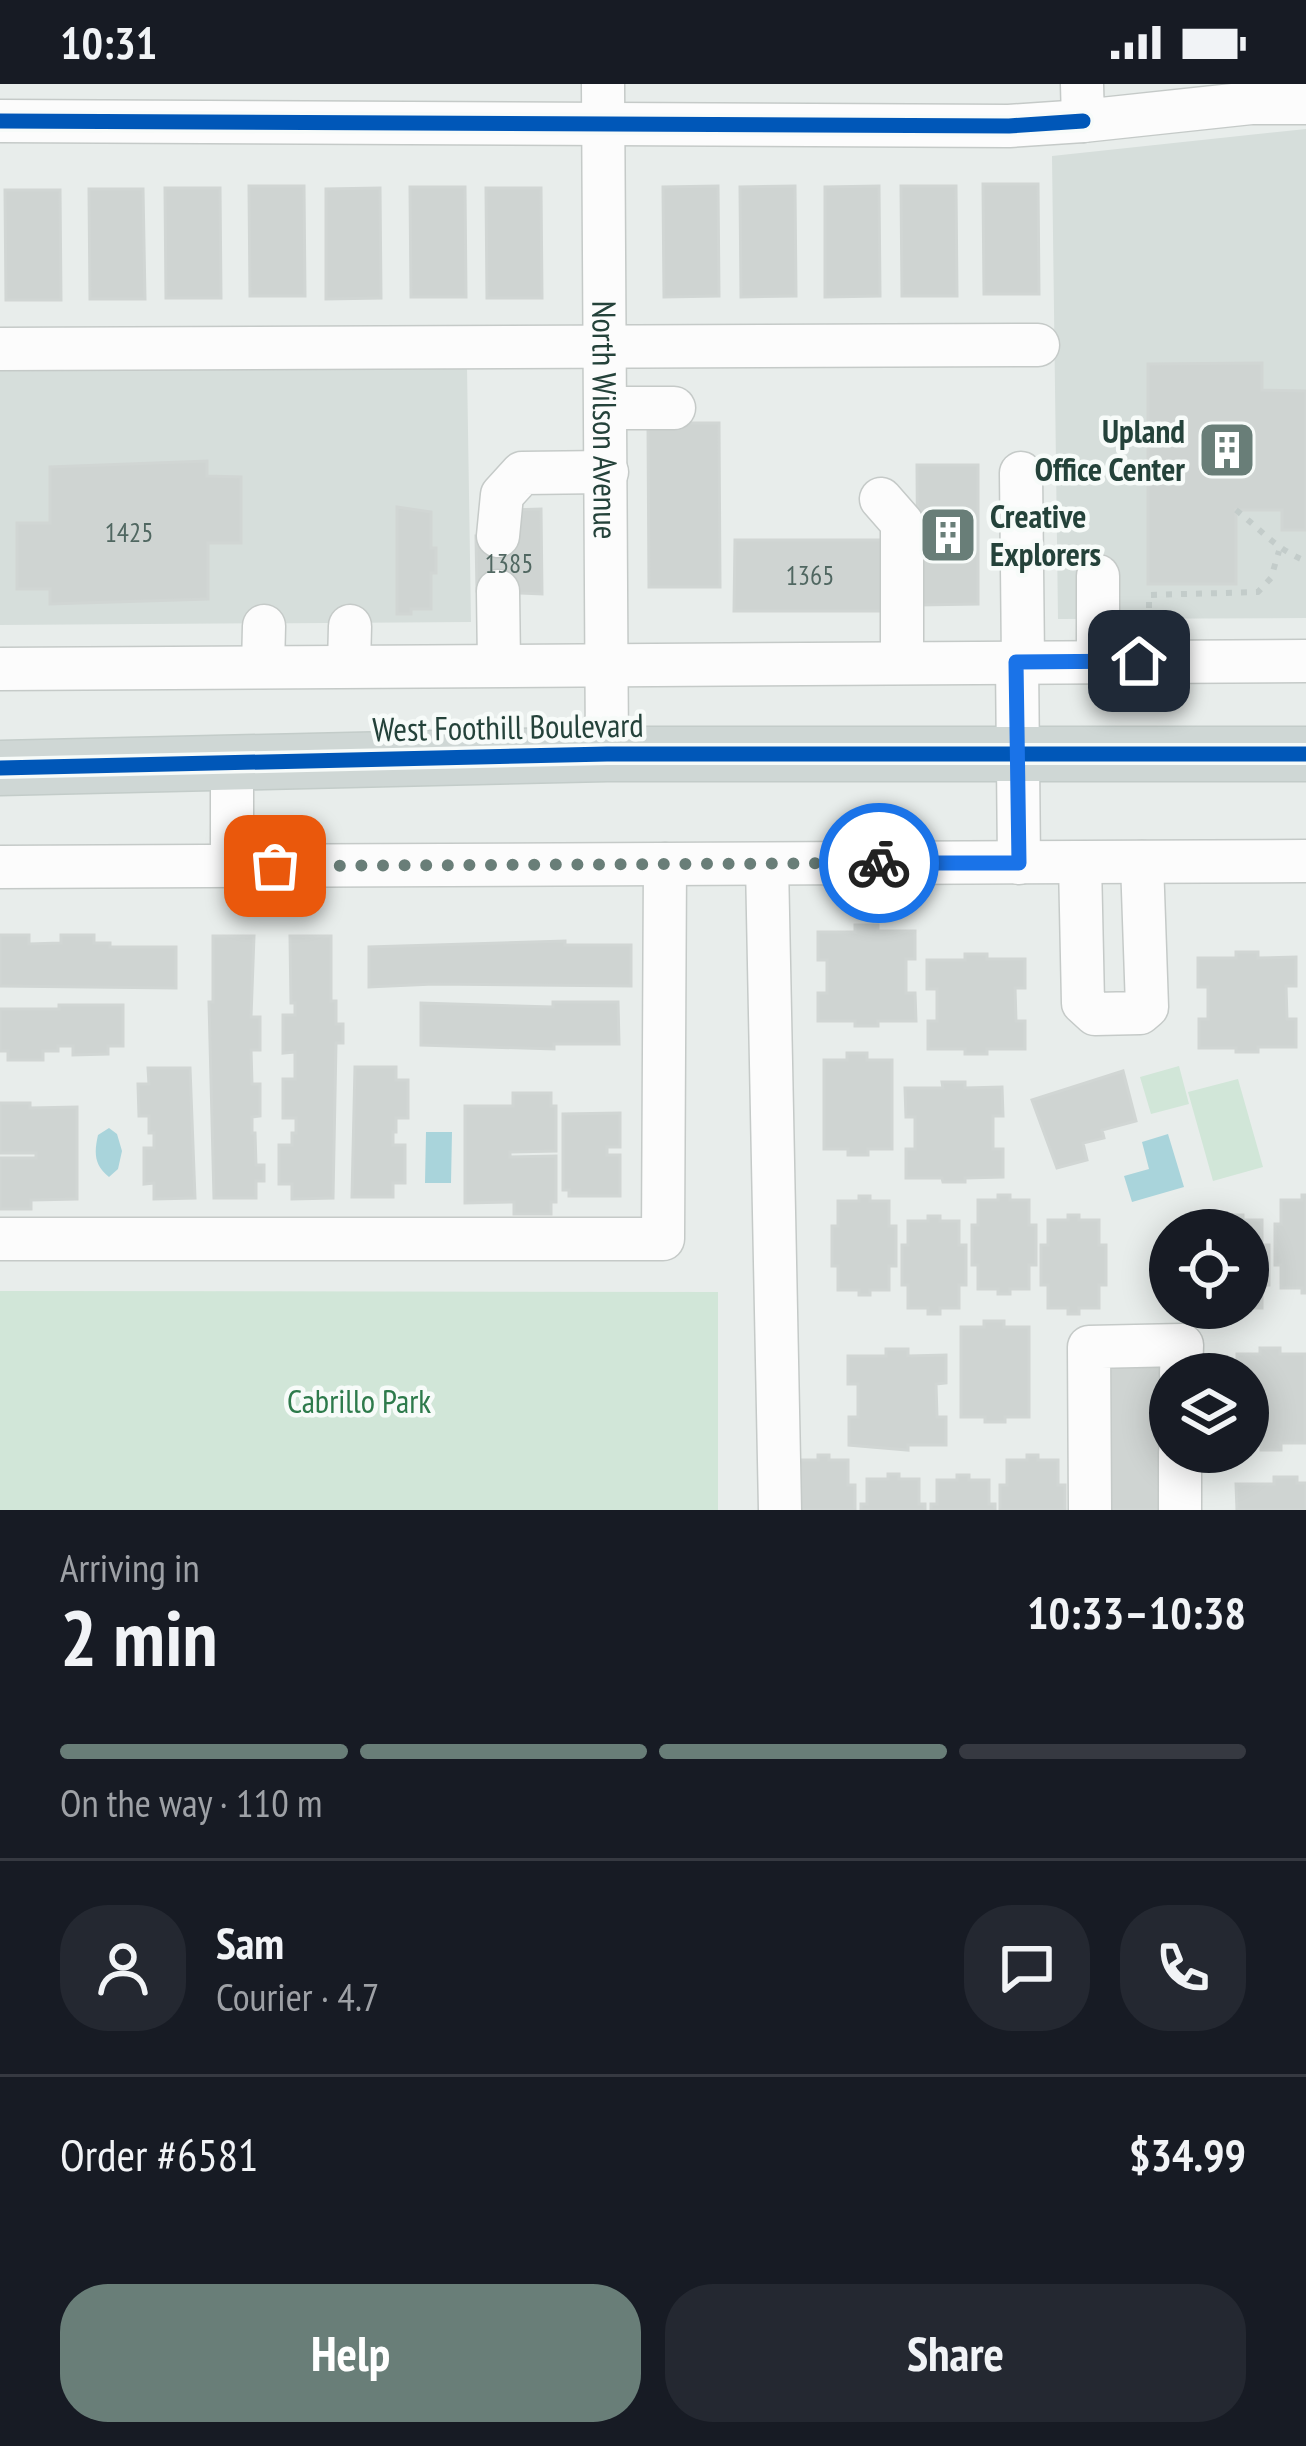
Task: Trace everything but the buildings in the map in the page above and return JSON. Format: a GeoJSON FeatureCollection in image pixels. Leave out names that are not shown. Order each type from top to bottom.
{"type":"FeatureCollection","features":[{"type":"Feature","properties":{"kind":"main road","name":"West Foothill Boulevard"},"geometry":{"type":"LineString","coordinates":[[0,768],[607,754],[1306,754]]}},
{"type":"Feature","properties":{"kind":"street"},"geometry":{"type":"LineString","coordinates":[[0,121],[603,104],[1009,126],[1078,96],[1306,103]]}},
{"type":"Feature","properties":{"kind":"street","name":"North Wilson Avenue"},"geometry":{"type":"LineString","coordinates":[[603,104],[607,754]]}},
{"type":"Feature","properties":{"kind":"street"},"geometry":{"type":"LineString","coordinates":[[0,349],[1038,345]]}},
{"type":"Feature","properties":{"kind":"street"},"geometry":{"type":"LineString","coordinates":[[606,408],[674,408]]}},
{"type":"Feature","properties":{"kind":"street"},"geometry":{"type":"LineString","coordinates":[[498,536],[502,495],[522,472],[607,472]]}},
{"type":"Feature","properties":{"kind":"street"},"geometry":{"type":"LineString","coordinates":[[1019,863],[1021,472]]}},
{"type":"Feature","properties":{"kind":"street"},"geometry":{"type":"LineString","coordinates":[[881,499],[902,523],[902,662]]}},
{"type":"Feature","properties":{"kind":"street"},"geometry":{"type":"LineString","coordinates":[[1097,576],[1097,662]]}},
{"type":"Feature","properties":{"kind":"street"},"geometry":{"type":"LineString","coordinates":[[498,591],[499,664]]}},
{"type":"Feature","properties":{"kind":"street","name":"West Foothill Boulevard"},"geometry":{"type":"LineString","coordinates":[[0,669],[263,647],[349,646],[499,664],[1306,661]]}},
{"type":"Feature","properties":{"kind":"street"},"geometry":{"type":"LineString","coordinates":[[232,763],[232,866]]}},
{"type":"Feature","properties":{"kind":"street"},"geometry":{"type":"LineString","coordinates":[[0,867],[1306,861]]}},
{"type":"Feature","properties":{"kind":"street"},"geometry":{"type":"LineString","coordinates":[[1080,862],[1083,1003],[1096,1014],[1140,1013],[1147,1007],[1142,862]]}},
{"type":"Feature","properties":{"kind":"street"},"geometry":{"type":"LineString","coordinates":[[767,863],[780,1510]]}},
{"type":"Feature","properties":{"kind":"street"},"geometry":{"type":"LineString","coordinates":[[0,1239],[663,1239],[664,864]]}},
{"type":"Feature","properties":{"kind":"street"},"geometry":{"type":"LineString","coordinates":[[1090,1510],[1089,1347],[1182,1345],[1182,1353]]}},
{"type":"Feature","properties":{"kind":"street"},"geometry":{"type":"LineString","coordinates":[[1180,1473],[1180,1510]]}},
{"type":"Feature","properties":{"kind":"path"},"geometry":{"type":"LineString","coordinates":[[1236,510],[1261,526],[1279,551],[1306,561]]}},
{"type":"Feature","properties":{"kind":"path"},"geometry":{"type":"LineString","coordinates":[[1149,622],[1149,595],[1258,592],[1271,578],[1279,551]]}},
{"type":"Feature","properties":{"kind":"shaded area"},"geometry":{"type":"Polygon","coordinates":[[[1306,129],[1306,618],[1058,619],[1052,156],[1306,129]]]}},
{"type":"Feature","properties":{"kind":"shaded area"},"geometry":{"type":"Polygon","coordinates":[[[0,365],[467,367],[471,622],[0,625],[0,365]]]}},
{"type":"Feature","properties":{"kind":"green space"},"geometry":{"type":"Polygon","coordinates":[[[1179,1066],[1189,1104],[1151,1114],[1140,1077],[1179,1066]]]}},
{"type":"Feature","properties":{"kind":"green space"},"geometry":{"type":"Polygon","coordinates":[[[1238,1079],[1263,1167],[1213,1181],[1188,1092],[1238,1079]]]}},
{"type":"Feature","properties":{"kind":"green space","name":"Cabrillo Park"},"geometry":{"type":"Polygon","coordinates":[[[0,1291],[718,1292],[718,1510],[0,1510],[0,1291]]]}},
{"type":"Feature","properties":{"kind":"water"},"geometry":{"type":"Polygon","coordinates":[[[109,1128],[117,1134],[122,1151],[118,1169],[109,1177],[100,1168],[96,1153],[98,1135],[109,1128]]]}},
{"type":"Feature","properties":{"kind":"water"},"geometry":{"type":"Polygon","coordinates":[[[426,1132],[452,1132],[451,1183],[425,1183],[426,1132]]]}},
{"type":"Feature","properties":{"kind":"water"},"geometry":{"type":"Polygon","coordinates":[[[1168,1134],[1184,1187],[1132,1202],[1124,1176],[1149,1169],[1142,1142],[1168,1134]]]}},
{"type":"Feature","properties":{"kind":"cycle path"},"geometry":{"type":"LineString","coordinates":[[0,121],[1009,126],[1083,121]]}},
{"type":"Feature","properties":{"kind":"cycle path"},"geometry":{"type":"LineString","coordinates":[[0,768],[607,754],[1306,754]]}},
{"type":"Feature","properties":{"kind":"way so far"},"geometry":{"type":"LineString","coordinates":[[275,866],[879,863]]}},
{"type":"Feature","properties":{"kind":"place","name":"Upland Office Center"},"geometry":{"type":"Point","coordinates":[1227,450]}},
{"type":"Feature","properties":{"kind":"place","name":"Creative Explorers"},"geometry":{"type":"Point","coordinates":[948,535]}},
{"type":"Feature","properties":{"kind":"route"},"geometry":{"type":"LineString","coordinates":[[879,863],[1019,863],[1016,662],[1139,661]]}}]}
